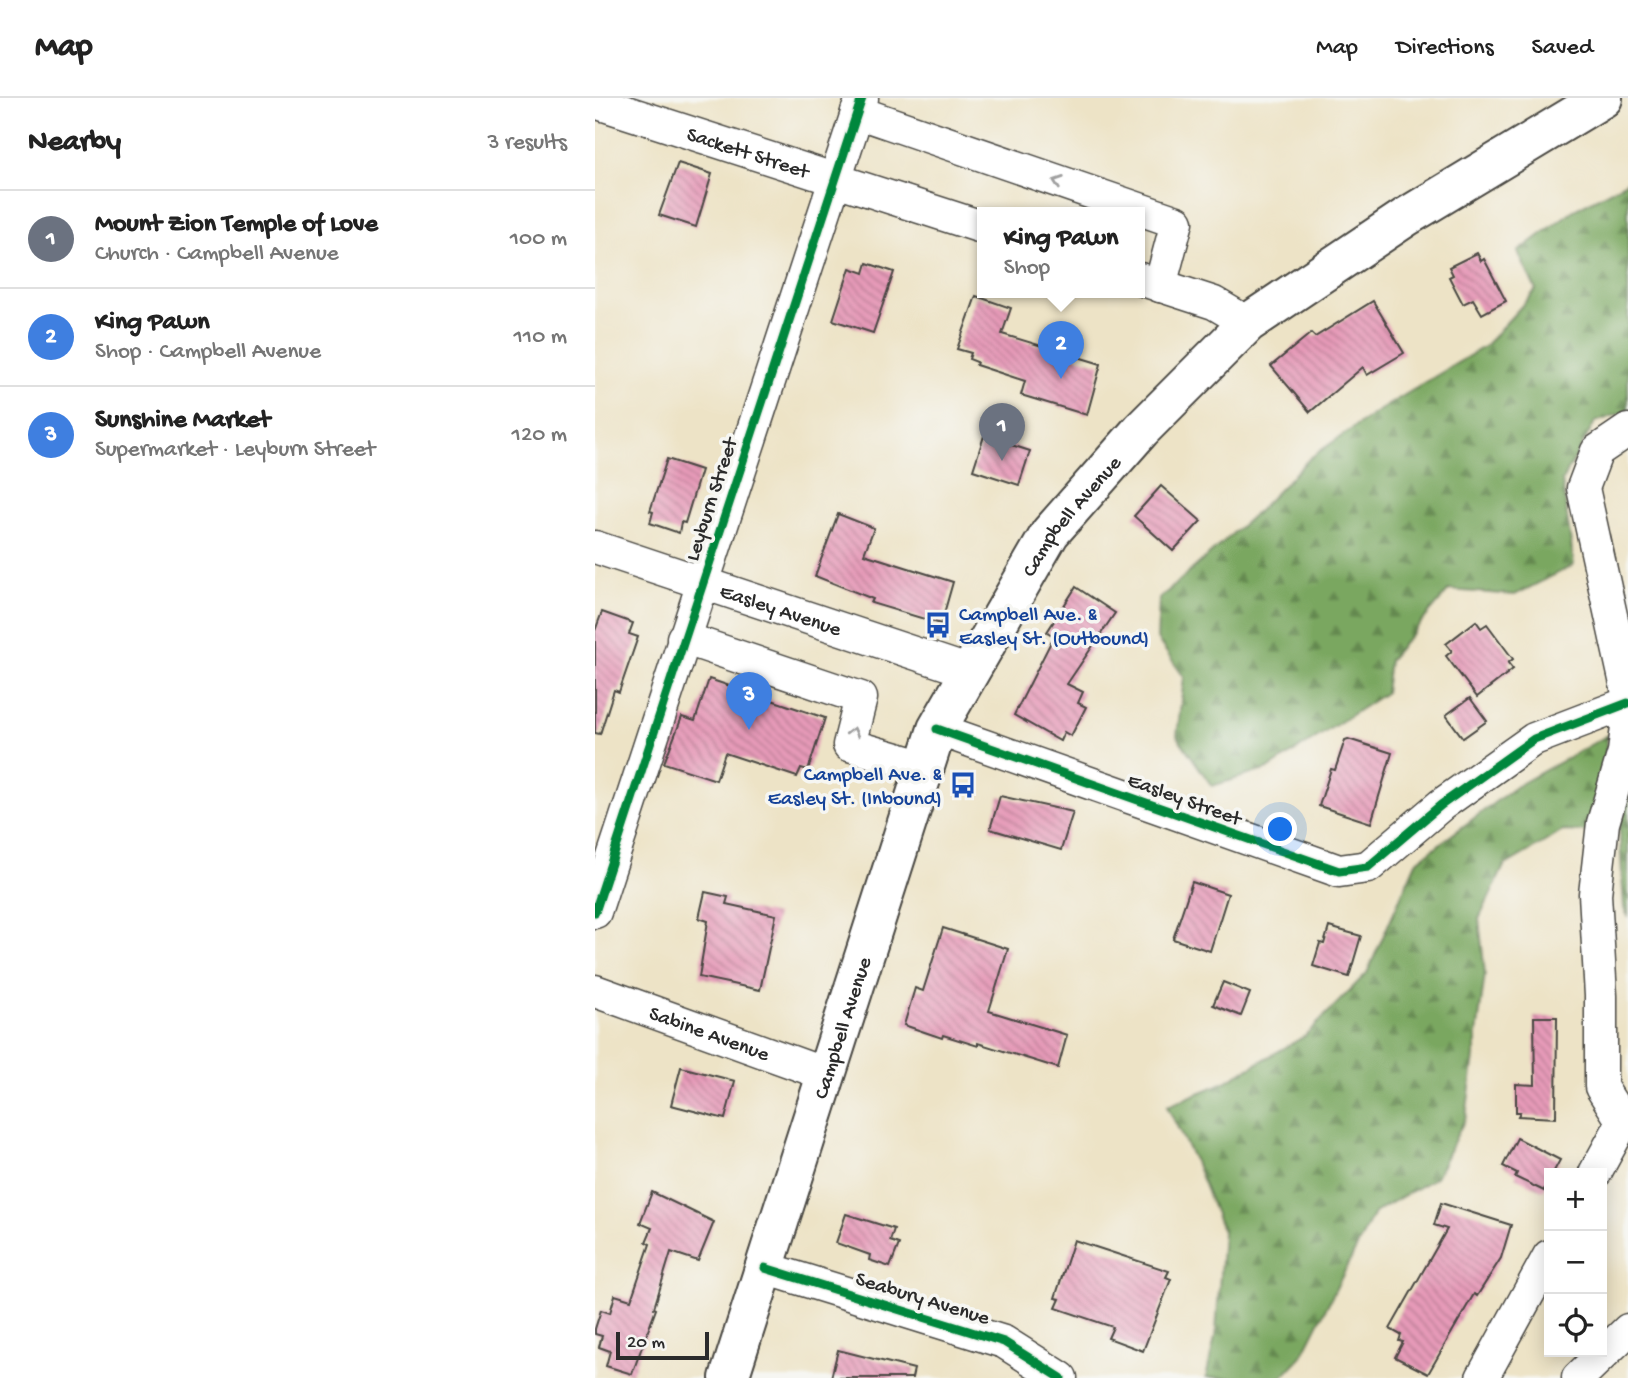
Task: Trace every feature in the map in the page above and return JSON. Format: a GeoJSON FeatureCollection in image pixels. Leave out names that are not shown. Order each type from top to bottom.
{"type":"FeatureCollection","features":[{"type":"Feature","properties":{"kind":"main road","name":"Campbell Avenue"},"geometry":{"type":"LineString","coordinates":[[729,1378],[937,729],[968,671],[1050,533],[1141,429],[1248,323],[1406,217],[1603,98]]}},
{"type":"Feature","properties":{"kind":"street","name":"Sackett Street"},"geometry":{"type":"LineString","coordinates":[[595,102],[977,225]]}},
{"type":"Feature","properties":{"kind":"street"},"geometry":{"type":"LineString","coordinates":[[860,105],[1136,207]]}},
{"type":"Feature","properties":{"kind":"street","name":"Leyburn Street"},"geometry":{"type":"LineString","coordinates":[[595,912],[860,105]]}},
{"type":"Feature","properties":{"kind":"street"},"geometry":{"type":"LineString","coordinates":[[1145,210],[1177,222],[1150,282],[1214,303],[1248,323]]}},
{"type":"Feature","properties":{"kind":"street"},"geometry":{"type":"LineString","coordinates":[[1628,430],[1597,451],[1583,488],[1628,693]]}},
{"type":"Feature","properties":{"kind":"street","name":"Easley Avenue"},"geometry":{"type":"LineString","coordinates":[[595,547],[968,671]]}},
{"type":"Feature","properties":{"kind":"street"},"geometry":{"type":"LineString","coordinates":[[683,638],[861,698],[849,745],[925,767]]}},
{"type":"Feature","properties":{"kind":"street","name":"Easley Street"},"geometry":{"type":"LineString","coordinates":[[937,729],[1339,871],[1368,867],[1441,805],[1534,739],[1628,702]]}},
{"type":"Feature","properties":{"kind":"street"},"geometry":{"type":"LineString","coordinates":[[1598,1168],[1625,1123],[1601,1087],[1601,996],[1595,894],[1603,823],[1624,752],[1628,718]]}},
{"type":"Feature","properties":{"kind":"street","name":"Sabine Avenue"},"geometry":{"type":"LineString","coordinates":[[595,991],[825,1074]]}},
{"type":"Feature","properties":{"kind":"street"},"geometry":{"type":"LineString","coordinates":[[1482,1378],[1544,1265]]}},
{"type":"Feature","properties":{"kind":"street","name":"Seabury Avenue"},"geometry":{"type":"LineString","coordinates":[[765,1268],[1005,1342],[1061,1378]]}},
{"type":"Feature","properties":{"kind":"street"},"geometry":{"type":"LineString","coordinates":[[1578,1378],[1628,1330]]}},
{"type":"Feature","properties":{"kind":"green space"},"geometry":{"type":"Polygon","coordinates":[[[1628,181],[1628,411],[1595,422],[1562,481],[1574,565],[1515,595],[1449,590],[1389,660],[1385,693],[1268,769],[1212,786],[1177,736],[1184,677],[1157,639],[1159,599],[1258,511],[1310,458],[1375,413],[1485,346],[1536,290],[1518,252],[1572,211],[1628,181]]]}},
{"type":"Feature","properties":{"kind":"green space"},"geometry":{"type":"Polygon","coordinates":[[[1608,735],[1593,832],[1563,831],[1504,866],[1479,919],[1485,974],[1466,1117],[1436,1177],[1374,1213],[1302,1356],[1281,1378],[1206,1378],[1216,1332],[1223,1232],[1195,1162],[1167,1106],[1223,1083],[1305,1036],[1367,973],[1416,862],[1515,787],[1608,735]]]}},
{"type":"Feature","properties":{"kind":"green space"},"geometry":{"type":"Polygon","coordinates":[[[1628,791],[1628,916],[1624,909],[1619,822],[1628,791]]]}},
{"type":"Feature","properties":{"kind":"building"},"geometry":{"type":"Polygon","coordinates":[[[678,163],[712,174],[696,227],[659,215],[678,163]]]}},
{"type":"Feature","properties":{"kind":"building"},"geometry":{"type":"Polygon","coordinates":[[[1477,253],[1481,261],[1484,259],[1506,301],[1482,314],[1473,299],[1463,304],[1449,277],[1453,275],[1449,267],[1477,253]]]}},
{"type":"Feature","properties":{"kind":"building"},"geometry":{"type":"Polygon","coordinates":[[[867,263],[894,272],[873,333],[833,320],[850,268],[864,273],[867,263]]]}},
{"type":"Feature","properties":{"kind":"building"},"geometry":{"type":"Polygon","coordinates":[[[976,296],[1011,308],[1002,334],[1101,364],[1087,415],[1021,395],[1025,381],[976,365],[977,362],[969,359],[971,353],[957,349],[976,296]]]}},
{"type":"Feature","properties":{"kind":"building"},"geometry":{"type":"Polygon","coordinates":[[[1373,301],[1404,353],[1367,375],[1363,367],[1310,412],[1271,366],[1311,333],[1315,337],[1373,301]]]}},
{"type":"Feature","properties":{"kind":"building"},"geometry":{"type":"Polygon","coordinates":[[[984,436],[1030,451],[1019,485],[973,470],[984,436]]]}},
{"type":"Feature","properties":{"kind":"building"},"geometry":{"type":"Polygon","coordinates":[[[667,459],[701,470],[685,523],[681,522],[679,533],[650,523],[653,512],[650,511],[667,459]]]}},
{"type":"Feature","properties":{"kind":"building"},"geometry":{"type":"Polygon","coordinates":[[[1161,486],[1201,521],[1173,551],[1134,516],[1161,486]]]}},
{"type":"Feature","properties":{"kind":"building"},"geometry":{"type":"Polygon","coordinates":[[[838,514],[874,528],[864,554],[953,582],[941,624],[871,603],[873,599],[815,576],[838,514]]]}},
{"type":"Feature","properties":{"kind":"building"},"geometry":{"type":"Polygon","coordinates":[[[1076,587],[1115,613],[1067,684],[1083,692],[1078,703],[1086,707],[1071,736],[1064,732],[1060,741],[1014,715],[1054,636],[1047,632],[1076,587]]]}},
{"type":"Feature","properties":{"kind":"building"},"geometry":{"type":"Polygon","coordinates":[[[602,612],[633,623],[629,634],[638,637],[619,692],[614,690],[600,734],[595,733],[595,631],[602,612]]]}},
{"type":"Feature","properties":{"kind":"building"},"geometry":{"type":"Polygon","coordinates":[[[1476,621],[1481,628],[1487,624],[1513,659],[1508,663],[1513,669],[1477,697],[1446,656],[1452,651],[1446,644],[1476,621]]]}},
{"type":"Feature","properties":{"kind":"building"},"geometry":{"type":"Polygon","coordinates":[[[709,679],[825,718],[808,770],[801,768],[797,777],[725,753],[716,780],[664,763],[682,717],[695,721],[709,679]]]}},
{"type":"Feature","properties":{"kind":"building"},"geometry":{"type":"Polygon","coordinates":[[[1470,698],[1487,721],[1463,738],[1446,715],[1470,698]]]}},
{"type":"Feature","properties":{"kind":"building"},"geometry":{"type":"Polygon","coordinates":[[[1345,740],[1392,753],[1371,823],[1319,806],[1331,769],[1335,770],[1345,740]]]}},
{"type":"Feature","properties":{"kind":"building"},"geometry":{"type":"Polygon","coordinates":[[[1000,796],[1073,812],[1061,850],[990,829],[1000,796]]]}},
{"type":"Feature","properties":{"kind":"building"},"geometry":{"type":"Polygon","coordinates":[[[1192,882],[1228,894],[1210,951],[1173,939],[1192,882]]]}},
{"type":"Feature","properties":{"kind":"building"},"geometry":{"type":"Polygon","coordinates":[[[705,892],[728,897],[726,904],[776,915],[760,990],[699,977],[708,921],[699,918],[705,892]]]}},
{"type":"Feature","properties":{"kind":"building"},"geometry":{"type":"Polygon","coordinates":[[[1329,927],[1361,936],[1349,977],[1313,966],[1320,943],[1324,944],[1329,927]]]}},
{"type":"Feature","properties":{"kind":"building"},"geometry":{"type":"Polygon","coordinates":[[[943,928],[1008,949],[989,1011],[1067,1035],[1058,1068],[978,1043],[978,1046],[943,1035],[942,1038],[904,1025],[915,988],[923,991],[943,928]]]}},
{"type":"Feature","properties":{"kind":"building"},"geometry":{"type":"Polygon","coordinates":[[[1223,982],[1250,993],[1241,1016],[1213,1005],[1223,982]]]}},
{"type":"Feature","properties":{"kind":"building"},"geometry":{"type":"Polygon","coordinates":[[[1534,1017],[1557,1017],[1556,1118],[1518,1116],[1520,1112],[1516,1112],[1516,1084],[1535,1085],[1534,1017]]]}},
{"type":"Feature","properties":{"kind":"building"},"geometry":{"type":"Polygon","coordinates":[[[681,1067],[735,1081],[725,1119],[671,1105],[681,1067]]]}},
{"type":"Feature","properties":{"kind":"building"},"geometry":{"type":"Polygon","coordinates":[[[1517,1138],[1560,1160],[1556,1168],[1544,1168],[1544,1191],[1515,1177],[1517,1173],[1503,1166],[1517,1138]]]}},
{"type":"Feature","properties":{"kind":"building"},"geometry":{"type":"Polygon","coordinates":[[[652,1192],[714,1222],[698,1261],[671,1252],[654,1308],[656,1309],[632,1374],[606,1366],[610,1351],[599,1347],[602,1336],[595,1334],[595,1329],[601,1310],[610,1313],[615,1295],[631,1300],[650,1244],[646,1242],[652,1228],[640,1223],[652,1192]]]}},
{"type":"Feature","properties":{"kind":"building"},"geometry":{"type":"Polygon","coordinates":[[[1441,1203],[1511,1225],[1501,1258],[1477,1296],[1474,1294],[1428,1374],[1395,1357],[1403,1342],[1399,1341],[1401,1335],[1390,1329],[1447,1229],[1434,1225],[1441,1203]]]}},
{"type":"Feature","properties":{"kind":"building"},"geometry":{"type":"Polygon","coordinates":[[[846,1214],[894,1229],[890,1241],[899,1244],[890,1267],[869,1260],[870,1255],[836,1243],[846,1214]]]}},
{"type":"Feature","properties":{"kind":"building"},"geometry":{"type":"Polygon","coordinates":[[[1074,1240],[1169,1271],[1166,1277],[1171,1279],[1143,1351],[1108,1338],[1113,1327],[1056,1308],[1060,1299],[1055,1298],[1074,1240]]]}},
{"type":"Feature","properties":{"kind":"building"},"geometry":{"type":"Polygon","coordinates":[[[838,1350],[914,1369],[912,1378],[831,1378],[838,1350]]]}},
{"type":"Feature","properties":{"kind":"cycle path"},"geometry":{"type":"LineString","coordinates":[[595,912],[862,98]]}},
{"type":"Feature","properties":{"kind":"cycle path"},"geometry":{"type":"LineString","coordinates":[[937,729],[1339,871],[1368,867],[1441,805],[1534,739],[1628,703]]}},
{"type":"Feature","properties":{"kind":"cycle path"},"geometry":{"type":"LineString","coordinates":[[765,1268],[1004,1342],[1061,1378]]}},
{"type":"Feature","properties":{"kind":"place","name":"King Pawn"},"geometry":{"type":"Point","coordinates":[1061,379]}},
{"type":"Feature","properties":{"kind":"place","name":"Mount Zion Temple of Love"},"geometry":{"type":"Point","coordinates":[1002,461]}},
{"type":"Feature","properties":{"kind":"place","name":"Campbell Ave. & Easley St. (Outbound)"},"geometry":{"type":"Point","coordinates":[938,625]}},
{"type":"Feature","properties":{"kind":"place","name":"Sunshine Market"},"geometry":{"type":"Point","coordinates":[749,730]}},
{"type":"Feature","properties":{"kind":"place","name":"Campbell Ave. & Easley St. (Inbound)"},"geometry":{"type":"Point","coordinates":[963,785]}}]}
